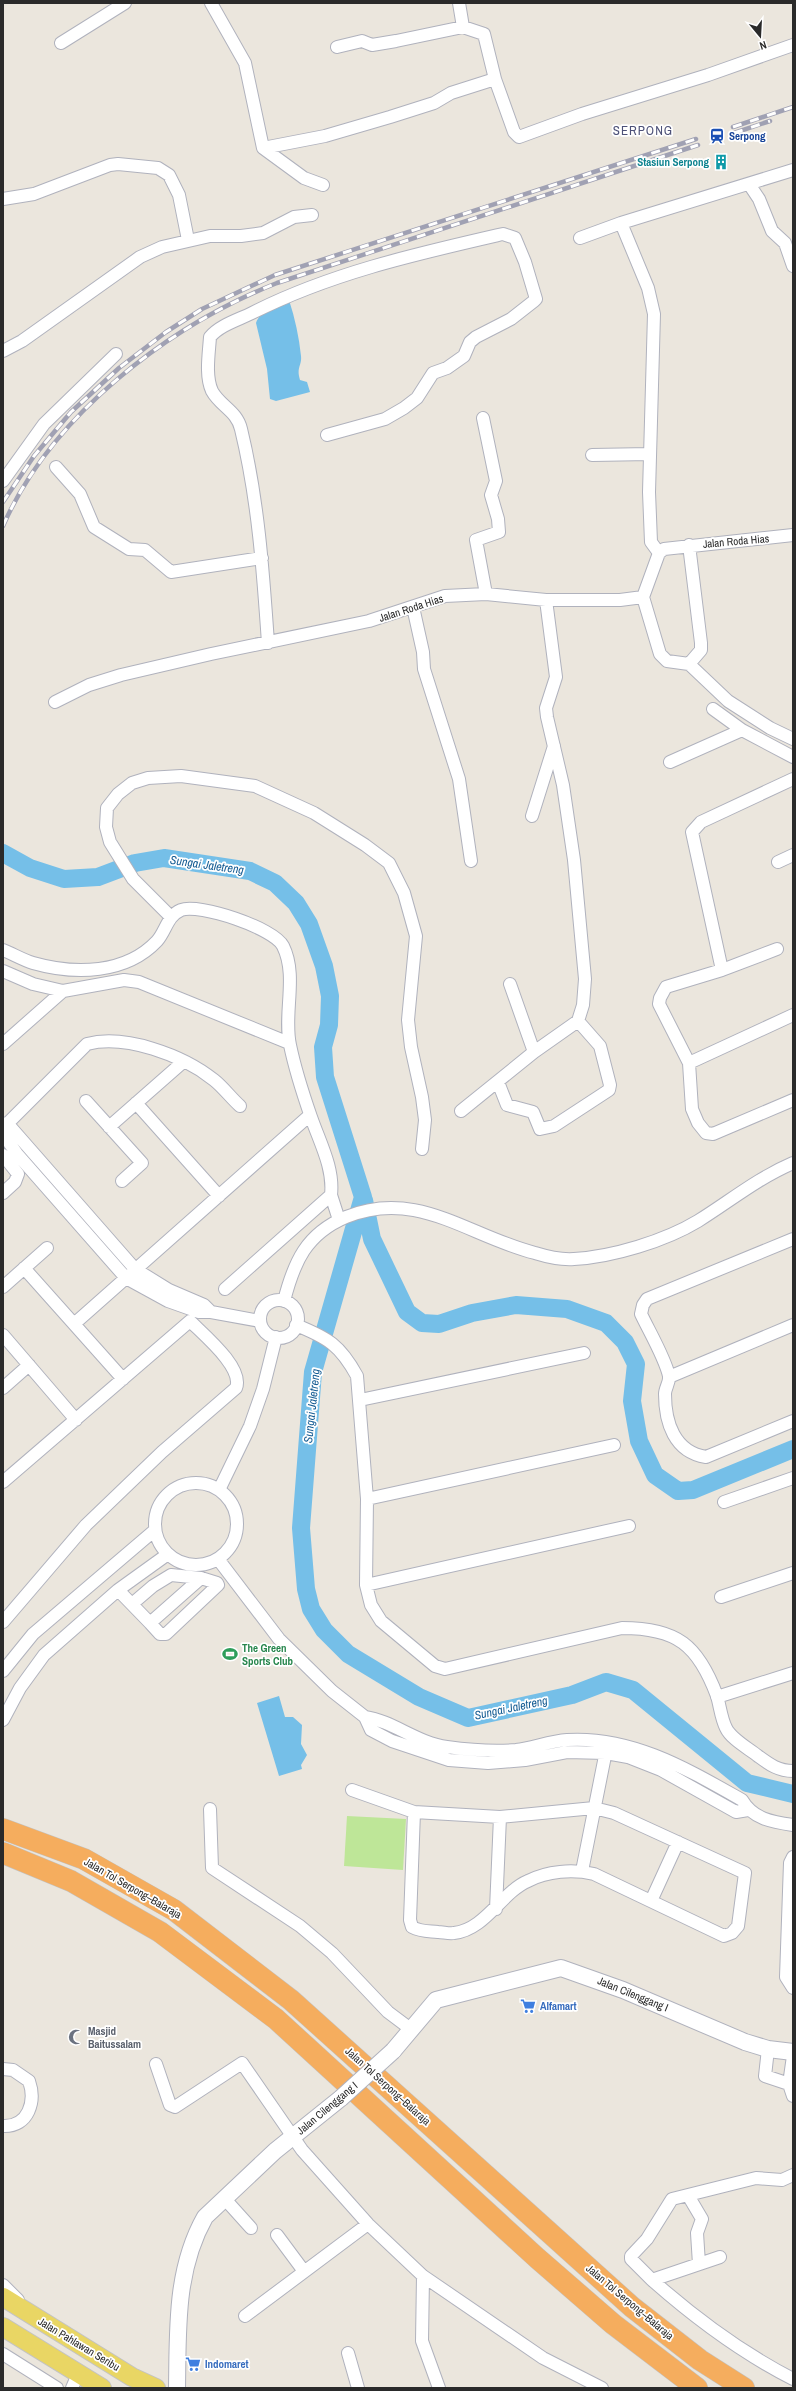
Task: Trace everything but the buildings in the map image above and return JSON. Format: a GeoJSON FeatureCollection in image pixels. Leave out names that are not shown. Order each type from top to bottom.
{"type":"FeatureCollection","features":[{"type":"Feature","properties":{"kind":"highway","name":"Jalan Tol Serpong–Balaraja"},"geometry":{"type":"LineString","coordinates":[[3,1828],[84,1859],[174,1910],[291,2000],[632,2307],[700,2360],[744,2388]]}},
{"type":"Feature","properties":{"kind":"highway"},"geometry":{"type":"LineString","coordinates":[[3,1853],[71,1881],[160,1932],[276,2019],[537,2258],[614,2324],[697,2388]]}},
{"type":"Feature","properties":{"kind":"main road","name":"Jalan Pahlawan Seribu"},"geometry":{"type":"LineString","coordinates":[[3,2297],[132,2377],[156,2388]]}},
{"type":"Feature","properties":{"kind":"main road"},"geometry":{"type":"LineString","coordinates":[[3,2326],[75,2381],[102,2388]]}},
{"type":"Feature","properties":{"kind":"street"},"geometry":{"type":"LineString","coordinates":[[61,43],[125,3]]}},
{"type":"Feature","properties":{"kind":"street"},"geometry":{"type":"LineString","coordinates":[[211,3],[245,62],[263,148],[304,178],[323,184]]}},
{"type":"Feature","properties":{"kind":"street"},"geometry":{"type":"LineString","coordinates":[[460,3],[463,27]]}},
{"type":"Feature","properties":{"kind":"street"},"geometry":{"type":"LineString","coordinates":[[337,47],[362,41],[372,45],[396,42],[463,27],[484,34],[495,79],[514,132],[519,137],[589,112],[708,75],[793,45]]}},
{"type":"Feature","properties":{"kind":"street"},"geometry":{"type":"LineString","coordinates":[[263,148],[324,136],[390,117],[434,103],[450,93],[495,79]]}},
{"type":"Feature","properties":{"kind":"street"},"geometry":{"type":"LineString","coordinates":[[3,199],[34,194],[110,165],[118,164],[158,168],[169,175],[179,195],[188,240]]}},
{"type":"Feature","properties":{"kind":"street"},"geometry":{"type":"LineString","coordinates":[[580,238],[621,223],[793,170]]}},
{"type":"Feature","properties":{"kind":"street"},"geometry":{"type":"LineString","coordinates":[[749,184],[759,199],[772,231],[785,243],[793,266]]}},
{"type":"Feature","properties":{"kind":"street"},"geometry":{"type":"LineString","coordinates":[[3,351],[22,341],[140,257],[162,247],[210,236],[241,236],[262,233],[294,217],[312,216]]}},
{"type":"Feature","properties":{"kind":"street"},"geometry":{"type":"LineString","coordinates":[[621,223],[648,288],[654,314],[650,454],[651,542],[659,553],[643,597],[660,654],[667,661],[689,664],[728,701],[770,728],[793,739]]}},
{"type":"Feature","properties":{"kind":"street"},"geometry":{"type":"LineString","coordinates":[[268,642],[262,558],[250,468],[240,423],[235,414],[212,389],[209,366],[210,337],[220,329],[306,288],[373,265],[502,234],[515,238],[536,299],[511,320],[476,337],[470,342],[464,356],[447,368],[433,374],[417,398],[404,408],[385,420],[327,435]]}},
{"type":"Feature","properties":{"kind":"street"},"geometry":{"type":"LineString","coordinates":[[3,481],[44,424],[116,354]]}},
{"type":"Feature","properties":{"kind":"street"},"geometry":{"type":"LineString","coordinates":[[483,418],[496,481],[491,495],[498,520],[499,532],[476,540],[486,594]]}},
{"type":"Feature","properties":{"kind":"street"},"geometry":{"type":"LineString","coordinates":[[592,455],[650,454]]}},
{"type":"Feature","properties":{"kind":"street"},"geometry":{"type":"LineString","coordinates":[[56,467],[80,494],[94,526],[129,549],[145,550],[171,572],[262,558]]}},
{"type":"Feature","properties":{"kind":"street","name":"Jalan Roda Hias"},"geometry":{"type":"LineString","coordinates":[[659,553],[668,548],[689,545],[792,538]]}},
{"type":"Feature","properties":{"kind":"street"},"geometry":{"type":"LineString","coordinates":[[689,545],[701,650],[689,664]]}},
{"type":"Feature","properties":{"kind":"street","name":"Jalan Roda Hias"},"geometry":{"type":"LineString","coordinates":[[55,702],[89,685],[115,677],[268,642],[369,621],[445,596],[486,594],[546,600],[620,600],[643,597]]}},
{"type":"Feature","properties":{"kind":"street"},"geometry":{"type":"LineString","coordinates":[[461,1111],[534,1052],[578,1021],[586,991],[574,860],[563,785],[546,708],[554,685],[556,669],[546,600]]}},
{"type":"Feature","properties":{"kind":"street"},"geometry":{"type":"LineString","coordinates":[[413,607],[428,684],[459,779],[471,861]]}},
{"type":"Feature","properties":{"kind":"street"},"geometry":{"type":"LineString","coordinates":[[713,709],[742,730],[793,757]]}},
{"type":"Feature","properties":{"kind":"street"},"geometry":{"type":"LineString","coordinates":[[670,762],[742,730]]}},
{"type":"Feature","properties":{"kind":"street"},"geometry":{"type":"LineString","coordinates":[[532,816],[554,746]]}},
{"type":"Feature","properties":{"kind":"street"},"geometry":{"type":"LineString","coordinates":[[171,917],[133,879],[110,842],[106,827],[107,808],[118,794],[132,783],[148,778],[181,776],[255,786],[278,795],[314,813],[365,845],[389,863],[404,893],[416,936],[408,1020],[411,1047],[422,1097],[424,1120],[422,1149]]}},
{"type":"Feature","properties":{"kind":"street"},"geometry":{"type":"LineString","coordinates":[[722,970],[692,832],[701,822],[793,779]]}},
{"type":"Feature","properties":{"kind":"street"},"geometry":{"type":"LineString","coordinates":[[778,862],[793,855]]}},
{"type":"Feature","properties":{"kind":"street"},"geometry":{"type":"LineString","coordinates":[[3,950],[33,963],[62,968],[88,970],[120,966],[138,957],[158,940],[171,917],[181,910],[194,909],[212,912],[243,921],[277,939],[283,946],[288,966],[289,1043],[310,1115],[332,1175],[331,1195],[339,1220]]}},
{"type":"Feature","properties":{"kind":"street"},"geometry":{"type":"LineString","coordinates":[[777,949],[722,970],[666,987],[660,998],[661,1010],[689,1063],[692,1110],[698,1123],[706,1133],[713,1134],[793,1100]]}},
{"type":"Feature","properties":{"kind":"street"},"geometry":{"type":"LineString","coordinates":[[3,971],[33,984],[63,991],[124,980],[139,982],[289,1043]]}},
{"type":"Feature","properties":{"kind":"street"},"geometry":{"type":"LineString","coordinates":[[510,984],[534,1052]]}},
{"type":"Feature","properties":{"kind":"street"},"geometry":{"type":"LineString","coordinates":[[3,1044],[63,991]]}},
{"type":"Feature","properties":{"kind":"street"},"geometry":{"type":"LineString","coordinates":[[689,1063],[793,1015]]}},
{"type":"Feature","properties":{"kind":"street"},"geometry":{"type":"LineString","coordinates":[[498,1082],[507,1105],[532,1112],[540,1129],[554,1126],[609,1090],[610,1085],[600,1046],[578,1021]]}},
{"type":"Feature","properties":{"kind":"street"},"geometry":{"type":"LineString","coordinates":[[4,1128],[87,1044],[102,1040],[128,1042],[147,1047],[183,1062],[214,1080],[240,1106]]}},
{"type":"Feature","properties":{"kind":"street"},"geometry":{"type":"LineString","coordinates":[[109,1127],[183,1062]]}},
{"type":"Feature","properties":{"kind":"street"},"geometry":{"type":"LineString","coordinates":[[86,1101],[142,1163],[122,1180]]}},
{"type":"Feature","properties":{"kind":"street"},"geometry":{"type":"LineString","coordinates":[[136,1103],[219,1196]]}},
{"type":"Feature","properties":{"kind":"street"},"geometry":{"type":"LineString","coordinates":[[74,1324],[310,1115]]}},
{"type":"Feature","properties":{"kind":"street"},"geometry":{"type":"LineString","coordinates":[[4,1128],[136,1269],[169,1290],[204,1305],[211,1312]]}},
{"type":"Feature","properties":{"kind":"street"},"geometry":{"type":"LineString","coordinates":[[4,1128],[17,1154],[126,1278],[168,1302],[199,1312],[211,1312],[260,1321]]}},
{"type":"Feature","properties":{"kind":"street"},"geometry":{"type":"LineString","coordinates":[[3,1155],[18,1174],[16,1182],[3,1193]]}},
{"type":"Feature","properties":{"kind":"street"},"geometry":{"type":"LineString","coordinates":[[284,1301],[291,1271],[308,1244],[332,1223],[352,1215],[377,1208],[412,1208],[434,1215],[486,1238],[524,1250],[554,1258],[574,1259],[614,1254],[649,1243],[696,1222],[769,1174],[793,1163]]}},
{"type":"Feature","properties":{"kind":"street"},"geometry":{"type":"LineString","coordinates":[[225,1289],[331,1195]]}},
{"type":"Feature","properties":{"kind":"street"},"geometry":{"type":"LineString","coordinates":[[793,1239],[647,1299],[643,1305],[641,1314],[669,1377],[665,1392],[666,1413],[669,1429],[695,1456],[706,1457],[793,1420]]}},
{"type":"Feature","properties":{"kind":"street"},"geometry":{"type":"LineString","coordinates":[[3,1287],[47,1248]]}},
{"type":"Feature","properties":{"kind":"street"},"geometry":{"type":"LineString","coordinates":[[24,1268],[123,1379]]}},
{"type":"Feature","properties":{"kind":"street"},"geometry":{"type":"LineString","coordinates":[[272,1301],[284,1301],[290,1303],[297,1313],[296,1325],[288,1335],[276,1337],[266,1332],[260,1321],[262,1309],[266,1304],[272,1301]]}},
{"type":"Feature","properties":{"kind":"street"},"geometry":{"type":"LineString","coordinates":[[3,1482],[190,1321],[234,1367],[239,1382],[236,1388],[162,1452],[86,1525],[3,1622]]}},
{"type":"Feature","properties":{"kind":"street"},"geometry":{"type":"LineString","coordinates":[[296,1325],[329,1339],[349,1362],[357,1376],[367,1499],[366,1585],[371,1605],[381,1621],[440,1669],[622,1628],[645,1628],[666,1633],[685,1644],[704,1664],[717,1697],[726,1729],[772,1767],[793,1771]]}},
{"type":"Feature","properties":{"kind":"street"},"geometry":{"type":"LineString","coordinates":[[669,1377],[793,1325]]}},
{"type":"Feature","properties":{"kind":"street"},"geometry":{"type":"LineString","coordinates":[[3,1335],[76,1420]]}},
{"type":"Feature","properties":{"kind":"street"},"geometry":{"type":"LineString","coordinates":[[219,1490],[250,1426],[263,1389],[276,1337]]}},
{"type":"Feature","properties":{"kind":"street"},"geometry":{"type":"LineString","coordinates":[[360,1400],[584,1353]]}},
{"type":"Feature","properties":{"kind":"street"},"geometry":{"type":"LineString","coordinates":[[3,1388],[29,1365]]}},
{"type":"Feature","properties":{"kind":"street"},"geometry":{"type":"LineString","coordinates":[[367,1499],[614,1445]]}},
{"type":"Feature","properties":{"kind":"street"},"geometry":{"type":"LineString","coordinates":[[724,1502],[793,1478]]}},
{"type":"Feature","properties":{"kind":"street"},"geometry":{"type":"LineString","coordinates":[[193,1483],[207,1485],[219,1490],[229,1500],[235,1511],[237,1525],[234,1538],[228,1550],[218,1559],[205,1564],[192,1565],[179,1562],[168,1554],[159,1543],[155,1530],[155,1516],[160,1504],[169,1493],[180,1486],[193,1483]]}},
{"type":"Feature","properties":{"kind":"street"},"geometry":{"type":"LineString","coordinates":[[366,1585],[629,1526]]}},
{"type":"Feature","properties":{"kind":"street"},"geometry":{"type":"LineString","coordinates":[[3,1671],[33,1634],[155,1530]]}},
{"type":"Feature","properties":{"kind":"street"},"geometry":{"type":"LineString","coordinates":[[3,1720],[20,1688],[44,1655],[118,1590],[168,1554]]}},
{"type":"Feature","properties":{"kind":"street"},"geometry":{"type":"LineString","coordinates":[[218,1559],[245,1597],[279,1639],[332,1691],[365,1717],[371,1730],[392,1742],[449,1760],[488,1763],[525,1760],[567,1752],[607,1747],[661,1770],[736,1812],[748,1810],[768,1821],[793,1825]]}},
{"type":"Feature","properties":{"kind":"street"},"geometry":{"type":"LineString","coordinates":[[721,1597],[793,1573]]}},
{"type":"Feature","properties":{"kind":"street"},"geometry":{"type":"LineString","coordinates":[[118,1590],[160,1634],[166,1634],[218,1585],[216,1582],[201,1578],[172,1575],[153,1586],[132,1604]]}},
{"type":"Feature","properties":{"kind":"street"},"geometry":{"type":"LineString","coordinates":[[150,1623],[201,1578]]}},
{"type":"Feature","properties":{"kind":"street"},"geometry":{"type":"LineString","coordinates":[[717,1697],[793,1673]]}},
{"type":"Feature","properties":{"kind":"street"},"geometry":{"type":"LineString","coordinates":[[582,1871],[607,1747]]}},
{"type":"Feature","properties":{"kind":"street"},"geometry":{"type":"LineString","coordinates":[[352,1790],[414,1812],[500,1817],[594,1808],[614,1813],[745,1874],[736,1930],[729,1935],[724,1936],[594,1874],[582,1871],[555,1873],[528,1880],[517,1887],[496,1909],[479,1922],[454,1933],[419,1931],[412,1927],[410,1920],[414,1812]]}},
{"type":"Feature","properties":{"kind":"street"},"geometry":{"type":"LineString","coordinates":[[210,1809],[212,1868],[300,1926],[332,1954],[388,2012],[412,2030]]}},
{"type":"Feature","properties":{"kind":"street"},"geometry":{"type":"LineString","coordinates":[[496,1909],[500,1817]]}},
{"type":"Feature","properties":{"kind":"street"},"geometry":{"type":"LineString","coordinates":[[651,1901],[678,1842]]}},
{"type":"Feature","properties":{"kind":"street"},"geometry":{"type":"LineString","coordinates":[[793,1857],[790,1863],[791,1920],[786,1977],[793,1988]]}},
{"type":"Feature","properties":{"kind":"street","name":"Jalan Cilenggang I"},"geometry":{"type":"LineString","coordinates":[[177,2388],[178,2314],[186,2262],[205,2218],[224,2198],[291,2138],[341,2098],[393,2051],[436,2000],[561,1968],[637,1995],[745,2042],[768,2049],[793,2052]]}},
{"type":"Feature","properties":{"kind":"street"},"geometry":{"type":"LineString","coordinates":[[768,2049],[765,2076],[789,2084]]}},
{"type":"Feature","properties":{"kind":"street"},"geometry":{"type":"LineString","coordinates":[[793,2056],[789,2084],[793,2096]]}},
{"type":"Feature","properties":{"kind":"street"},"geometry":{"type":"LineString","coordinates":[[156,2064],[170,2105],[175,2107],[242,2063],[291,2138],[368,2224],[423,2276],[543,2358],[602,2388]]}},
{"type":"Feature","properties":{"kind":"street"},"geometry":{"type":"LineString","coordinates":[[3,2068],[13,2070],[28,2081],[33,2101],[30,2111],[23,2118],[15,2124],[3,2126]]}},
{"type":"Feature","properties":{"kind":"street"},"geometry":{"type":"LineString","coordinates":[[793,2175],[782,2180],[756,2178],[689,2197],[672,2199],[647,2239],[631,2256],[631,2259],[652,2280],[699,2319],[768,2367],[793,2379]]}},
{"type":"Feature","properties":{"kind":"street"},"geometry":{"type":"LineString","coordinates":[[689,2197],[702,2220],[697,2233],[699,2264]]}},
{"type":"Feature","properties":{"kind":"street"},"geometry":{"type":"LineString","coordinates":[[224,2198],[251,2228]]}},
{"type":"Feature","properties":{"kind":"street"},"geometry":{"type":"LineString","coordinates":[[245,2316],[303,2270],[368,2224]]}},
{"type":"Feature","properties":{"kind":"street"},"geometry":{"type":"LineString","coordinates":[[277,2235],[303,2270]]}},
{"type":"Feature","properties":{"kind":"street"},"geometry":{"type":"LineString","coordinates":[[652,2280],[720,2257]]}},
{"type":"Feature","properties":{"kind":"street"},"geometry":{"type":"LineString","coordinates":[[423,2276],[422,2341],[439,2388]]}},
{"type":"Feature","properties":{"kind":"street"},"geometry":{"type":"LineString","coordinates":[[3,2285],[35,2318]]}},
{"type":"Feature","properties":{"kind":"street"},"geometry":{"type":"LineString","coordinates":[[348,2353],[358,2388]]}},
{"type":"Feature","properties":{"kind":"street"},"geometry":{"type":"LineString","coordinates":[[3,2354],[57,2388]]}},
{"type":"Feature","properties":{"kind":"green space"},"geometry":{"type":"Polygon","coordinates":[[[347,1816],[406,1819],[403,1870],[344,1866],[347,1816]]]}},
{"type":"Feature","properties":{"kind":"water"},"geometry":{"type":"Polygon","coordinates":[[[289,300],[295,321],[300,349],[301,359],[299,376],[300,380],[307,382],[310,392],[276,401],[270,399],[267,369],[256,323],[265,312],[274,306],[289,300]]]}},
{"type":"Feature","properties":{"kind":"water"},"geometry":{"type":"Polygon","coordinates":[[[279,1696],[285,1717],[293,1717],[302,1725],[301,1744],[307,1755],[301,1765],[302,1769],[279,1776],[257,1703],[279,1696]]]}},
{"type":"Feature","properties":{"kind":"waterway","name":"Sungai Jaletreng"},"geometry":{"type":"LineString","coordinates":[[3,853],[30,868],[64,879],[98,877],[135,863],[164,858],[250,871],[275,883],[296,903],[309,924],[324,966],[330,996],[329,1025],[323,1047],[325,1077],[363,1197],[313,1372],[301,1528],[306,1589],[311,1609],[324,1630],[348,1654],[419,1697],[468,1718],[572,1695],[606,1682],[633,1690],[747,1783],[793,1794]]}},
{"type":"Feature","properties":{"kind":"waterway"},"geometry":{"type":"LineString","coordinates":[[364,1200],[372,1239],[407,1312],[422,1323],[439,1324],[472,1313],[516,1305],[567,1309],[606,1323],[625,1342],[636,1364],[632,1401],[639,1441],[655,1475],[678,1491],[693,1490],[793,1449]]}},
{"type":"Feature","properties":{"kind":"railway"},"geometry":{"type":"LineString","coordinates":[[733,127],[793,107]]}},
{"type":"Feature","properties":{"kind":"railway"},"geometry":{"type":"LineString","coordinates":[[734,133],[770,121]]}},
{"type":"Feature","properties":{"kind":"railway"},"geometry":{"type":"LineString","coordinates":[[3,502],[34,456],[71,412],[119,368],[166,332],[202,309],[275,275],[696,139]]}},
{"type":"Feature","properties":{"kind":"railway"},"geometry":{"type":"LineString","coordinates":[[3,526],[24,486],[51,448],[82,412],[117,379],[155,350],[195,324],[236,301],[277,283],[698,145]]}},
{"type":"Feature","properties":{"kind":"place","name":"Serpong"},"geometry":{"type":"Point","coordinates":[717,136]}},
{"type":"Feature","properties":{"kind":"place","name":"Stasiun Serpong"},"geometry":{"type":"Point","coordinates":[721,162]}},
{"type":"Feature","properties":{"kind":"place","name":"The Green Sports Club"},"geometry":{"type":"Point","coordinates":[230,1654]}},
{"type":"Feature","properties":{"kind":"place","name":"Alfamart"},"geometry":{"type":"Point","coordinates":[528,2006]}},
{"type":"Feature","properties":{"kind":"place","name":"Masjid Baitussalam"},"geometry":{"type":"Point","coordinates":[76,2037]}},
{"type":"Feature","properties":{"kind":"place","name":"Indomaret"},"geometry":{"type":"Point","coordinates":[193,2364]}},
{"type":"Feature","properties":{"kind":"district","name":"SERPONG"},"geometry":{"type":"Point","coordinates":[643,130]}}]}
